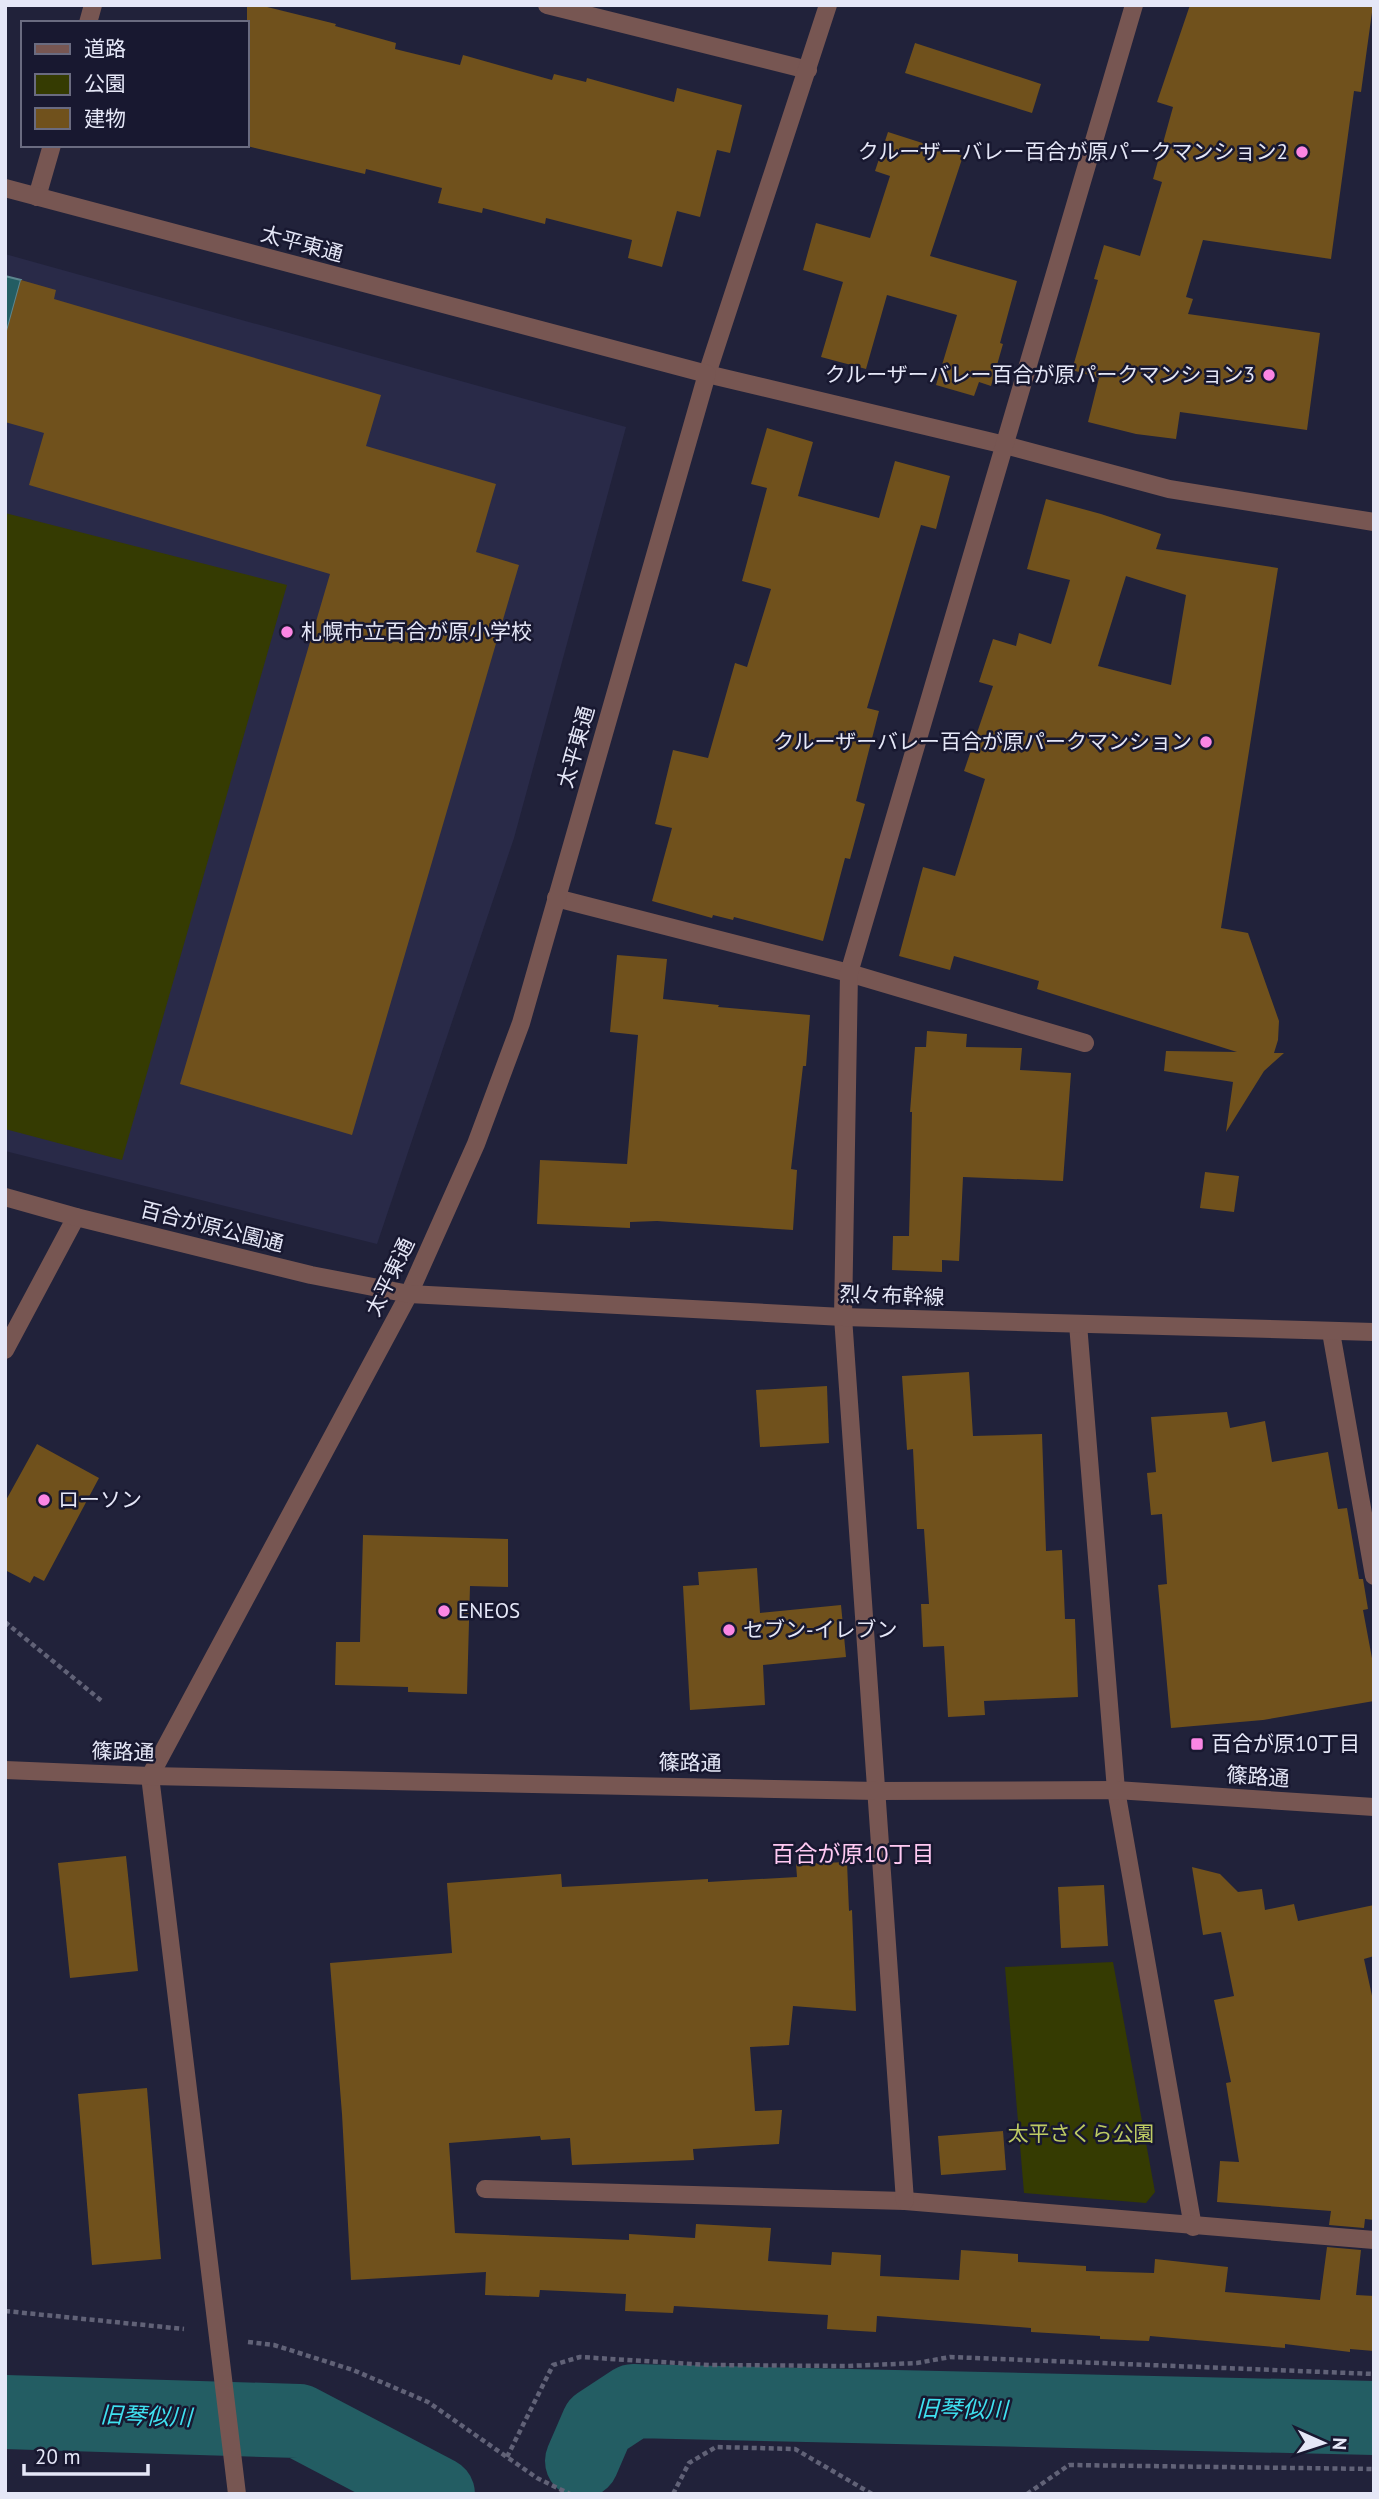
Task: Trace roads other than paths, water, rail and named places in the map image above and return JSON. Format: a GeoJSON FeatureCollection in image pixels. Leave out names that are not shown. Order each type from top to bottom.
{"type":"FeatureCollection","features":[{"type":"Feature","properties":{"kind":"street"},"geometry":{"type":"LineString","coordinates":[[547,5],[808,70]]}},
{"type":"Feature","properties":{"kind":"street"},"geometry":{"type":"LineString","coordinates":[[828,5],[707,374],[1005,444],[1169,489],[1374,522]]}},
{"type":"Feature","properties":{"kind":"street"},"geometry":{"type":"LineString","coordinates":[[905,2201],[843,1317],[849,973],[1134,5]]}},
{"type":"Feature","properties":{"kind":"street"},"geometry":{"type":"LineString","coordinates":[[37,197],[51,147]]}},
{"type":"Feature","properties":{"kind":"street","name":"太平東通"},"geometry":{"type":"LineString","coordinates":[[5,188],[707,374],[521,1023],[485,1120],[409,1294],[150,1776]]}},
{"type":"Feature","properties":{"kind":"street"},"geometry":{"type":"LineString","coordinates":[[556,898],[849,973],[1085,1043]]}},
{"type":"Feature","properties":{"kind":"street","name":"百合が原公園通"},"geometry":{"type":"LineString","coordinates":[[5,1197],[311,1275],[409,1294]]}},
{"type":"Feature","properties":{"kind":"street"},"geometry":{"type":"LineString","coordinates":[[5,1350],[76,1217]]}},
{"type":"Feature","properties":{"kind":"street","name":"烈々布幹線"},"geometry":{"type":"LineString","coordinates":[[409,1294],[843,1317],[1374,1332]]}},
{"type":"Feature","properties":{"kind":"street"},"geometry":{"type":"LineString","coordinates":[[1078,1324],[1116,1790],[1193,2227]]}},
{"type":"Feature","properties":{"kind":"street"},"geometry":{"type":"LineString","coordinates":[[1331,1332],[1374,1576]]}},
{"type":"Feature","properties":{"kind":"street","name":"篠路通"},"geometry":{"type":"LineString","coordinates":[[5,1770],[150,1776],[877,1791],[1116,1790],[1374,1807]]}},
{"type":"Feature","properties":{"kind":"street"},"geometry":{"type":"LineString","coordinates":[[150,1776],[237,2494]]}},
{"type":"Feature","properties":{"kind":"street"},"geometry":{"type":"LineString","coordinates":[[485,2189],[905,2201],[1374,2240]]}},
{"type":"Feature","properties":{"kind":"waterway","name":"旧琴似川"},"geometry":{"type":"LineString","coordinates":[[582,2461],[598,2424],[633,2401],[1374,2418]]}},
{"type":"Feature","properties":{"kind":"waterway","name":"旧琴似川"},"geometry":{"type":"LineString","coordinates":[[5,2412],[299,2421],[438,2494]]}},
{"type":"Feature","properties":{"kind":"place","name":"クルーザーバレー百合が原パークマンション2"},"geometry":{"type":"Point","coordinates":[1302,152]}},
{"type":"Feature","properties":{"kind":"place","name":"クルーザーバレー百合が原パークマンション3"},"geometry":{"type":"Point","coordinates":[1269,375]}},
{"type":"Feature","properties":{"kind":"place","name":"札幌市立百合が原小学校"},"geometry":{"type":"Point","coordinates":[287,632]}},
{"type":"Feature","properties":{"kind":"place","name":"クルーザーバレー百合が原パークマンション"},"geometry":{"type":"Point","coordinates":[1206,742]}},
{"type":"Feature","properties":{"kind":"place","name":"ローソン"},"geometry":{"type":"Point","coordinates":[44,1500]}},
{"type":"Feature","properties":{"kind":"place","name":"ENEOS"},"geometry":{"type":"Point","coordinates":[444,1611]}},
{"type":"Feature","properties":{"kind":"place","name":"セブン-イレブン"},"geometry":{"type":"Point","coordinates":[729,1630]}},
{"type":"Feature","properties":{"kind":"place","name":"百合が原10丁目"},"geometry":{"type":"Point","coordinates":[1197,1744]}},
{"type":"Feature","properties":{"kind":"district","name":"百合が原10丁目"},"geometry":{"type":"Point","coordinates":[853,1854]}},
{"type":"Feature","properties":{"kind":"park label","name":"太平さくら公園"},"geometry":{"type":"Point","coordinates":[1081,2134]}}]}
